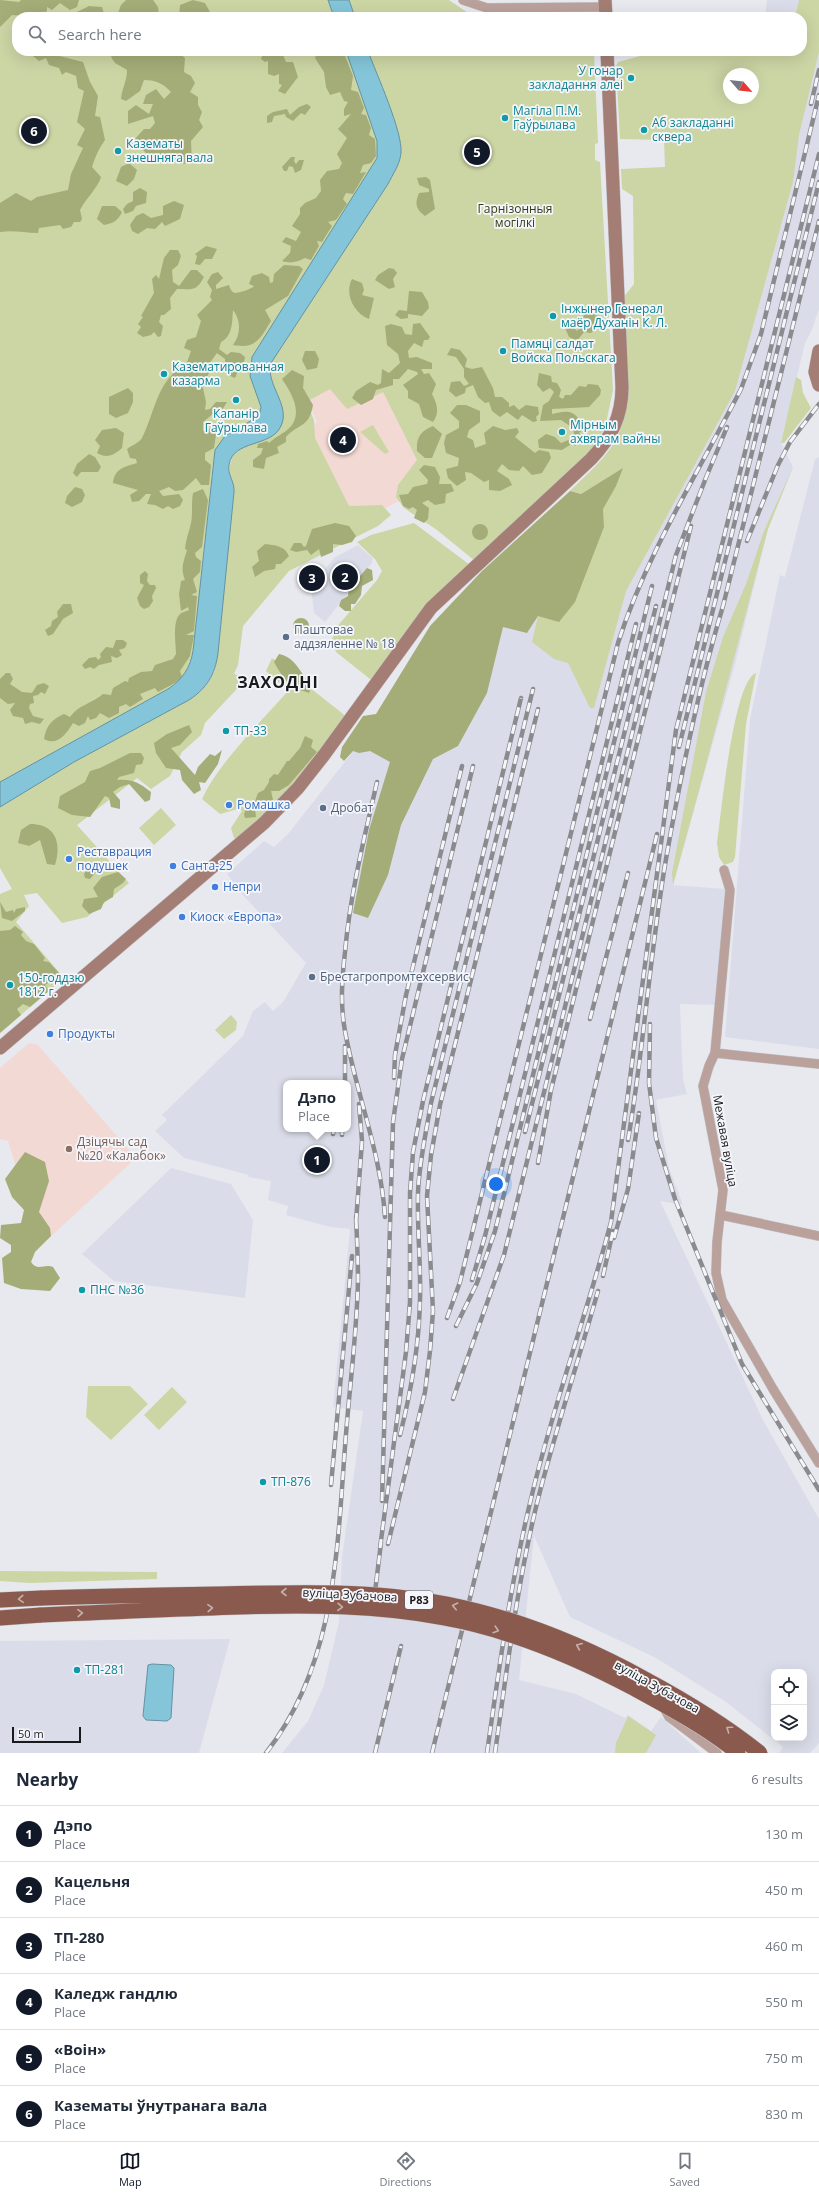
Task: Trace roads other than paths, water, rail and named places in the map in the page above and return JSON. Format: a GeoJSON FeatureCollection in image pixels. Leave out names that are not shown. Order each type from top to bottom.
{"type":"FeatureCollection","features":[{"type":"Feature","properties":{"kind":"highway","name":"вуліца Зубачова"},"geometry":{"type":"LineString","coordinates":[[0,1600],[321,1592],[378,1595],[447,1604],[523,1624],[589,1650],[627,1669],[710,1716],[760,1753]]}},
{"type":"Feature","properties":{"kind":"highway","name":"вуліца Зубачова"},"geometry":{"type":"LineString","coordinates":[[0,1618],[221,1608],[321,1606],[377,1608],[444,1618],[519,1637],[583,1663],[659,1702],[738,1753]]}},
{"type":"Feature","properties":{"kind":"main road"},"geometry":{"type":"LineString","coordinates":[[0,1048],[264,823],[298,788],[324,755],[431,608],[591,459],[613,432],[621,407],[622,387],[607,56]]}},
{"type":"Feature","properties":{"kind":"main road"},"geometry":{"type":"LineString","coordinates":[[819,351],[815,372],[819,385]]}},
{"type":"Feature","properties":{"kind":"street"},"geometry":{"type":"LineString","coordinates":[[463,0],[487,8],[606,8]]}},
{"type":"Feature","properties":{"kind":"street","name":"Межавая вуліца"},"geometry":{"type":"LineString","coordinates":[[724,870],[730,890],[715,1053],[709,1066],[704,1086],[723,1190],[717,1242],[716,1273],[722,1300],[773,1389],[819,1463]]}},
{"type":"Feature","properties":{"kind":"street"},"geometry":{"type":"LineString","coordinates":[[715,1053],[819,1064]]}},
{"type":"Feature","properties":{"kind":"street"},"geometry":{"type":"LineString","coordinates":[[721,1215],[819,1236]]}},
{"type":"Feature","properties":{"kind":"street"},"geometry":{"type":"LineString","coordinates":[[597,1662],[656,1694],[669,1717],[717,1753]]}},
{"type":"Feature","properties":{"kind":"water"},"geometry":{"type":"Polygon","coordinates":[[[328,0],[349,0],[353,12],[332,12],[328,0]]]}},
{"type":"Feature","properties":{"kind":"water"},"geometry":{"type":"Polygon","coordinates":[[[348,56],[370,56],[394,117],[398,131],[401,153],[396,169],[388,184],[271,363],[271,379],[283,410],[281,426],[276,433],[269,438],[237,451],[232,457],[229,465],[234,492],[217,661],[209,680],[201,691],[189,700],[74,762],[0,807],[0,782],[168,689],[182,677],[188,668],[193,651],[215,450],[225,436],[259,416],[261,407],[250,376],[252,357],[377,158],[377,141],[348,56]]]}},
{"type":"Feature","properties":{"kind":"water"},"geometry":{"type":"Polygon","coordinates":[[[148,1665],[171,1665],[174,1668],[171,1718],[167,1721],[146,1720],[143,1716],[148,1665]]]}},
{"type":"Feature","properties":{"kind":"railway"},"geometry":{"type":"LineString","coordinates":[[811,104],[819,70]]}},
{"type":"Feature","properties":{"kind":"railway"},"geometry":{"type":"LineString","coordinates":[[447,1318],[460,1282],[618,643],[643,577],[658,545],[741,389],[761,334],[819,95]]}},
{"type":"Feature","properties":{"kind":"railway"},"geometry":{"type":"LineString","coordinates":[[487,1753],[511,1596],[530,1503],[548,1432],[591,1293],[611,1222],[676,730],[819,154]]}},
{"type":"Feature","properties":{"kind":"railway"},"geometry":{"type":"LineString","coordinates":[[679,747],[819,182]]}},
{"type":"Feature","properties":{"kind":"railway"},"geometry":{"type":"LineString","coordinates":[[628,1140],[634,1105],[660,894],[684,763],[698,700],[723,606],[819,221]]}},
{"type":"Feature","properties":{"kind":"railway"},"geometry":{"type":"LineString","coordinates":[[747,541],[778,465],[790,442],[819,404]]}},
{"type":"Feature","properties":{"kind":"railway"},"geometry":{"type":"LineString","coordinates":[[705,480],[727,427]]}},
{"type":"Feature","properties":{"kind":"railway"},"geometry":{"type":"LineString","coordinates":[[453,1399],[504,1255],[676,555],[707,475]]}},
{"type":"Feature","properties":{"kind":"railway"},"geometry":{"type":"LineString","coordinates":[[538,1163],[551,1090],[691,526]]}},
{"type":"Feature","properties":{"kind":"railway"},"geometry":{"type":"LineString","coordinates":[[456,1326],[477,1283],[495,1231],[652,586]]}},
{"type":"Feature","properties":{"kind":"railway"},"geometry":{"type":"LineString","coordinates":[[525,1132],[656,606]]}},
{"type":"Feature","properties":{"kind":"railway"},"geometry":{"type":"LineString","coordinates":[[472,1280],[485,1236],[636,624]]}},
{"type":"Feature","properties":{"kind":"railway"},"geometry":{"type":"LineString","coordinates":[[400,1435],[408,1402],[418,1334],[420,1287],[418,1193],[420,1170],[431,1103],[533,689]]}},
{"type":"Feature","properties":{"kind":"railway"},"geometry":{"type":"LineString","coordinates":[[380,1548],[406,1352],[410,1302],[410,1193],[413,1152],[423,1101],[521,698]]}},
{"type":"Feature","properties":{"kind":"railway"},"geometry":{"type":"LineString","coordinates":[[388,1544],[425,1392],[430,1351],[433,1311],[427,1196],[431,1155],[440,1105],[538,709]]}},
{"type":"Feature","properties":{"kind":"railway"},"geometry":{"type":"LineString","coordinates":[[394,1078],[395,1055],[406,995],[462,766]]}},
{"type":"Feature","properties":{"kind":"railway"},"geometry":{"type":"LineString","coordinates":[[382,1501],[393,1122],[402,1059],[473,766]]}},
{"type":"Feature","properties":{"kind":"railway"},"geometry":{"type":"LineString","coordinates":[[377,782],[350,909],[343,972],[342,1001],[343,1021],[355,1077],[379,1170],[385,1217]]}},
{"type":"Feature","properties":{"kind":"railway"},"geometry":{"type":"LineString","coordinates":[[432,1753],[657,834]]}},
{"type":"Feature","properties":{"kind":"railway"},"geometry":{"type":"LineString","coordinates":[[590,1019],[628,873]]}},
{"type":"Feature","properties":{"kind":"railway"},"geometry":{"type":"LineString","coordinates":[[650,1024],[649,1083],[656,1138],[675,1199],[742,1364],[819,1490]]}},
{"type":"Feature","properties":{"kind":"railway"},"geometry":{"type":"LineString","coordinates":[[345,1046],[345,1080]]}},
{"type":"Feature","properties":{"kind":"railway"},"geometry":{"type":"LineString","coordinates":[[356,1222],[362,1141],[359,1104]]}},
{"type":"Feature","properties":{"kind":"railway"},"geometry":{"type":"LineString","coordinates":[[614,1238],[628,1189],[639,1113]]}},
{"type":"Feature","properties":{"kind":"railway"},"geometry":{"type":"LineString","coordinates":[[266,1753],[290,1717],[308,1680],[321,1641],[330,1600],[340,1517],[356,1318],[358,1280],[356,1217]]}},
{"type":"Feature","properties":{"kind":"railway"},"geometry":{"type":"LineString","coordinates":[[603,1276],[613,1231]]}},
{"type":"Feature","properties":{"kind":"railway"},"geometry":{"type":"LineString","coordinates":[[331,1485],[352,1256]]}},
{"type":"Feature","properties":{"kind":"railway"},"geometry":{"type":"LineString","coordinates":[[495,1753],[513,1627],[530,1534],[551,1450],[598,1291]]}},
{"type":"Feature","properties":{"kind":"railway"},"geometry":{"type":"LineString","coordinates":[[374,1600],[381,1543]]}},
{"type":"Feature","properties":{"kind":"railway"},"geometry":{"type":"LineString","coordinates":[[375,1753],[401,1646]]}},
{"type":"Feature","properties":{"kind":"place","name":"У гонар закладання алеі"},"geometry":{"type":"Point","coordinates":[631,78]}},
{"type":"Feature","properties":{"kind":"place","name":"Магіла П.М. Гаўрылава"},"geometry":{"type":"Point","coordinates":[505,118]}},
{"type":"Feature","properties":{"kind":"place","name":"Аб закладанні сквера"},"geometry":{"type":"Point","coordinates":[644,130]}},
{"type":"Feature","properties":{"kind":"place","name":"Казематы ўнутранага вала"},"geometry":{"type":"Point","coordinates":[34,131]}},
{"type":"Feature","properties":{"kind":"place","name":"Казематы знешняга вала"},"geometry":{"type":"Point","coordinates":[118,151]}},
{"type":"Feature","properties":{"kind":"place","name":"«Воін»"},"geometry":{"type":"Point","coordinates":[477,152]}},
{"type":"Feature","properties":{"kind":"place","name":"Інжынер Генерал маёр Духанін К. Л."},"geometry":{"type":"Point","coordinates":[553,316]}},
{"type":"Feature","properties":{"kind":"place","name":"Памяці салдат Войска Польскага"},"geometry":{"type":"Point","coordinates":[503,351]}},
{"type":"Feature","properties":{"kind":"place","name":"Казематированная казарма"},"geometry":{"type":"Point","coordinates":[164,374]}},
{"type":"Feature","properties":{"kind":"place","name":"Капанір Гаўрылава"},"geometry":{"type":"Point","coordinates":[236,400]}},
{"type":"Feature","properties":{"kind":"place","name":"Мірным ахвярам вайны"},"geometry":{"type":"Point","coordinates":[562,432]}},
{"type":"Feature","properties":{"kind":"place","name":"Каледж гандлю"},"geometry":{"type":"Point","coordinates":[343,440]}},
{"type":"Feature","properties":{"kind":"place","name":"Кацельня"},"geometry":{"type":"Point","coordinates":[345,577]}},
{"type":"Feature","properties":{"kind":"place","name":"ТП-280"},"geometry":{"type":"Point","coordinates":[312,578]}},
{"type":"Feature","properties":{"kind":"place","name":"Паштовае аддзяленне № 18"},"geometry":{"type":"Point","coordinates":[286,637]}},
{"type":"Feature","properties":{"kind":"place","name":"ТП-33"},"geometry":{"type":"Point","coordinates":[226,731]}},
{"type":"Feature","properties":{"kind":"place","name":"Ромашка"},"geometry":{"type":"Point","coordinates":[229,805]}},
{"type":"Feature","properties":{"kind":"place","name":"Дробат"},"geometry":{"type":"Point","coordinates":[323,808]}},
{"type":"Feature","properties":{"kind":"place","name":"Реставрация подушек"},"geometry":{"type":"Point","coordinates":[69,859]}},
{"type":"Feature","properties":{"kind":"place","name":"Санта-25"},"geometry":{"type":"Point","coordinates":[173,866]}},
{"type":"Feature","properties":{"kind":"place","name":"Непри"},"geometry":{"type":"Point","coordinates":[215,887]}},
{"type":"Feature","properties":{"kind":"place","name":"Киоск «Европа»"},"geometry":{"type":"Point","coordinates":[182,917]}},
{"type":"Feature","properties":{"kind":"place","name":"Брестагропромтехсервис"},"geometry":{"type":"Point","coordinates":[312,977]}},
{"type":"Feature","properties":{"kind":"place","name":"150-годдзю 1812 г."},"geometry":{"type":"Point","coordinates":[10,985]}},
{"type":"Feature","properties":{"kind":"place","name":"Продукты"},"geometry":{"type":"Point","coordinates":[50,1034]}},
{"type":"Feature","properties":{"kind":"place","name":"Дзіцячы сад №20 «Калабок»"},"geometry":{"type":"Point","coordinates":[69,1149]}},
{"type":"Feature","properties":{"kind":"place","name":"Дэпо"},"geometry":{"type":"Point","coordinates":[317,1160]}},
{"type":"Feature","properties":{"kind":"place","name":"ПНС №36"},"geometry":{"type":"Point","coordinates":[82,1290]}},
{"type":"Feature","properties":{"kind":"place","name":"ТП-876"},"geometry":{"type":"Point","coordinates":[263,1482]}},
{"type":"Feature","properties":{"kind":"place","name":"ТП-281"},"geometry":{"type":"Point","coordinates":[77,1670]}},
{"type":"Feature","properties":{"kind":"district","name":"ЗАХОДНІ"},"geometry":{"type":"Point","coordinates":[278,682]}},
{"type":"Feature","properties":{"kind":"park label","name":"Гарнізонныя могілкі"},"geometry":{"type":"Point","coordinates":[515,216]}}]}
